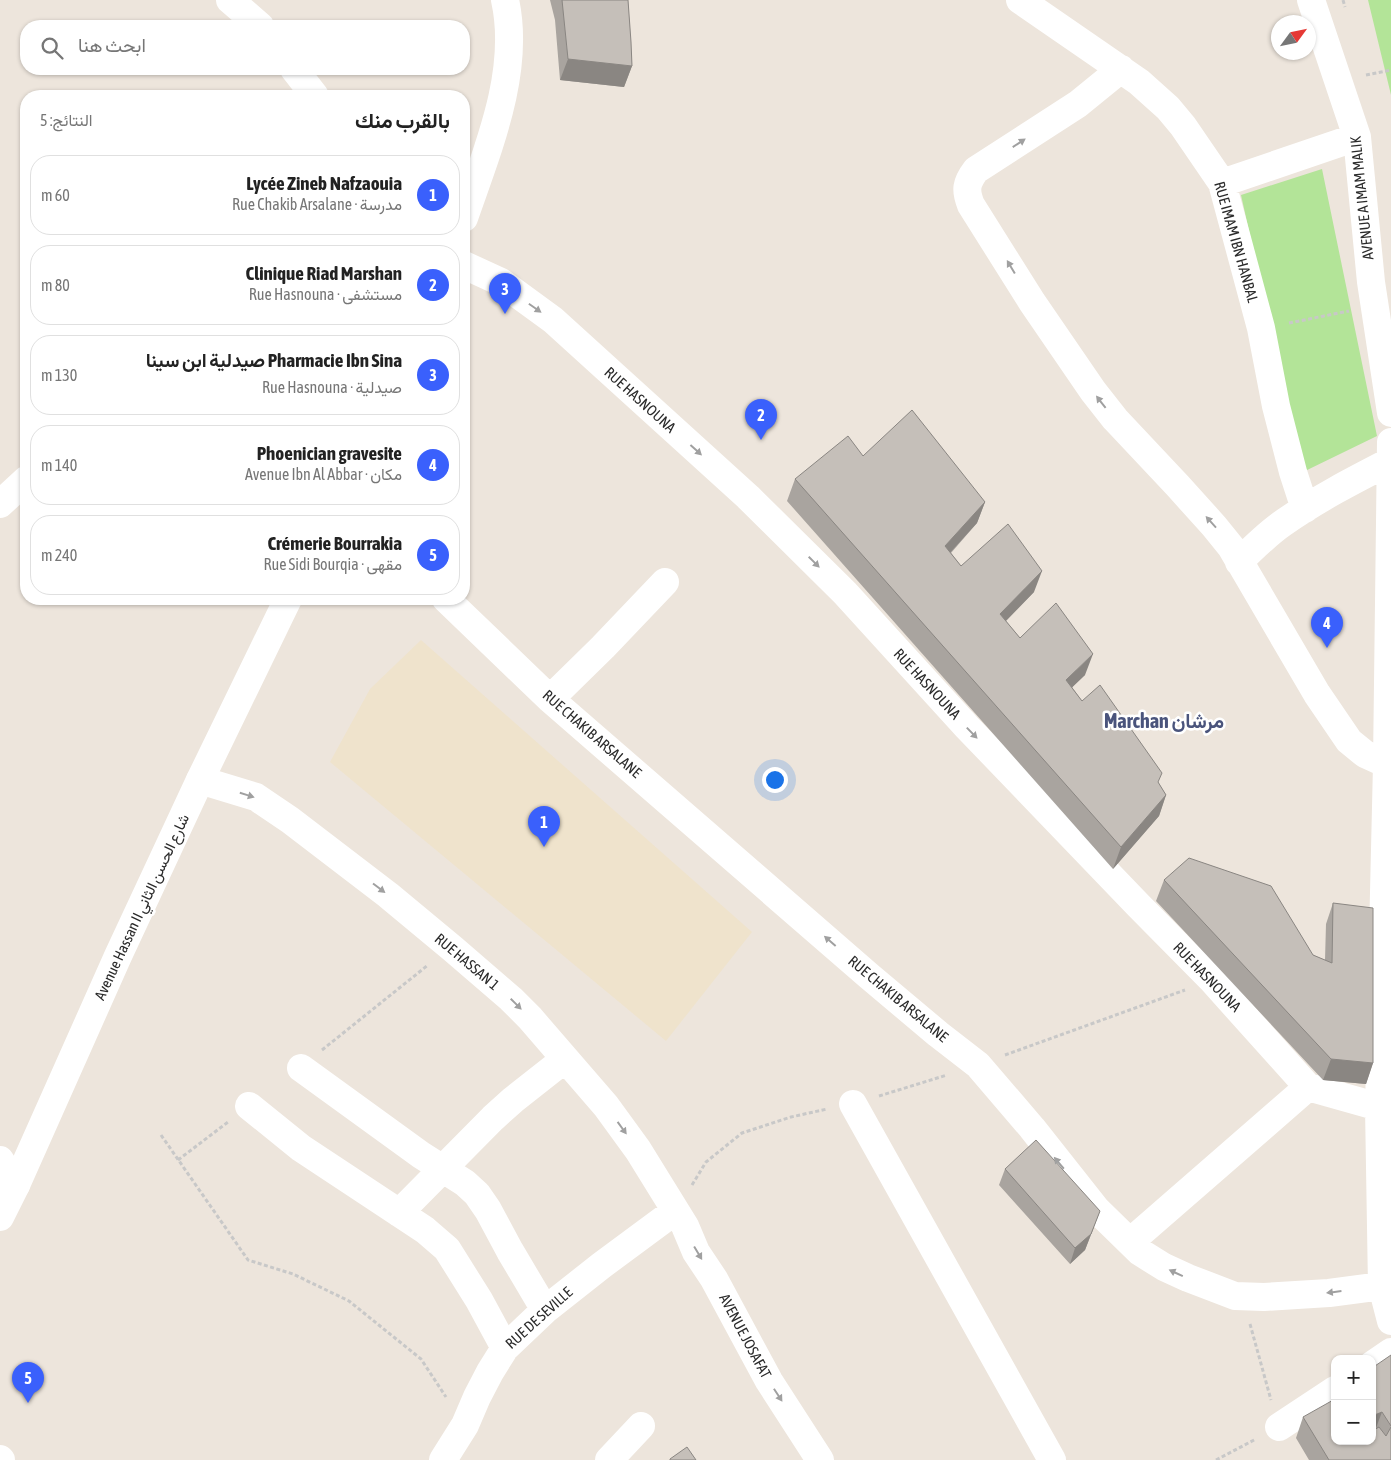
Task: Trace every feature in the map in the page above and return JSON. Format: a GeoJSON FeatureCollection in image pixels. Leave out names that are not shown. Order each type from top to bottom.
{"type":"FeatureCollection","features":[{"type":"Feature","properties":{"kind":"street"},"geometry":{"type":"LineString","coordinates":[[230,0],[253,20]]}},
{"type":"Feature","properties":{"kind":"street"},"geometry":{"type":"LineString","coordinates":[[470,201],[488,150],[506,80],[510,48],[505,0]]}},
{"type":"Feature","properties":{"kind":"street","name":"RUE IMAM IBN HANBAL"},"geometry":{"type":"LineString","coordinates":[[1020,0],[1139,82],[1168,108],[1183,126],[1222,182],[1261,328],[1276,406],[1293,472],[1305,509]]}},
{"type":"Feature","properties":{"kind":"street","name":"AVENUE A IMAM MALIK"},"geometry":{"type":"LineString","coordinates":[[1311,0],[1357,137],[1379,289],[1391,413]]}},
{"type":"Feature","properties":{"kind":"street"},"geometry":{"type":"LineString","coordinates":[[1121,70],[1078,104],[976,170],[971,176],[967,193],[971,205],[1032,302],[1114,419],[1150,455],[1231,547],[1317,694],[1349,741],[1365,754],[1387,764]]}},
{"type":"Feature","properties":{"kind":"street"},"geometry":{"type":"LineString","coordinates":[[299,75],[310,90]]}},
{"type":"Feature","properties":{"kind":"street"},"geometry":{"type":"LineString","coordinates":[[1222,182],[1357,137]]}},
{"type":"Feature","properties":{"kind":"street","name":"RUE HASNOUNA"},"geometry":{"type":"LineString","coordinates":[[470,268],[501,282],[552,320],[748,498],[844,593],[967,727],[1212,980],[1308,1087]]}},
{"type":"Feature","properties":{"kind":"street"},"geometry":{"type":"LineString","coordinates":[[1391,442],[1387,868],[1379,1107],[1382,1286],[1391,1321]]}},
{"type":"Feature","properties":{"kind":"street"},"geometry":{"type":"LineString","coordinates":[[1239,562],[1268,534],[1305,509],[1342,486],[1391,461]]}},
{"type":"Feature","properties":{"kind":"street"},"geometry":{"type":"LineString","coordinates":[[0,504],[20,486]]}},
{"type":"Feature","properties":{"kind":"street"},"geometry":{"type":"LineString","coordinates":[[550,699],[665,582]]}},
{"type":"Feature","properties":{"kind":"street","name":"Avenue Hassan II شارع الحسن الثاني"},"geometry":{"type":"LineString","coordinates":[[0,1217],[118,956],[200,780],[285,605]]}},
{"type":"Feature","properties":{"kind":"street","name":"RUE CHAKIB ARSALANE"},"geometry":{"type":"LineString","coordinates":[[452,605],[550,699],[870,976],[938,1034],[978,1065],[1032,1128],[1096,1209],[1140,1252],[1164,1268],[1235,1296],[1253,1297],[1329,1293],[1382,1286]]}},
{"type":"Feature","properties":{"kind":"street","name":"RUE HASSAN 1"},"geometry":{"type":"LineString","coordinates":[[200,780],[256,797],[290,820],[380,889],[511,999],[530,1018],[611,1113],[638,1150],[675,1210]]}},
{"type":"Feature","properties":{"kind":"street"},"geometry":{"type":"LineString","coordinates":[[399,1214],[493,1118],[565,1059]]}},
{"type":"Feature","properties":{"kind":"street"},"geometry":{"type":"LineString","coordinates":[[300,1068],[421,1155],[465,1183],[477,1194],[545,1310]]}},
{"type":"Feature","properties":{"kind":"street"},"geometry":{"type":"LineString","coordinates":[[1130,1242],[1308,1087],[1379,1107]]}},
{"type":"Feature","properties":{"kind":"street"},"geometry":{"type":"LineString","coordinates":[[853,1104],[1052,1460]]}},
{"type":"Feature","properties":{"kind":"street"},"geometry":{"type":"LineString","coordinates":[[249,1106],[301,1148],[425,1230],[447,1249],[505,1348]]}},
{"type":"Feature","properties":{"kind":"street"},"geometry":{"type":"LineString","coordinates":[[0,1160],[16,1185]]}},
{"type":"Feature","properties":{"kind":"street","name":"RUE DE SEVILLE"},"geometry":{"type":"LineString","coordinates":[[443,1460],[465,1425],[490,1372],[505,1348],[545,1310],[675,1210]]}},
{"type":"Feature","properties":{"kind":"street","name":"AVENUE JOSAFAT"},"geometry":{"type":"LineString","coordinates":[[675,1210],[685,1226],[696,1252],[714,1279],[769,1381],[820,1460]]}},
{"type":"Feature","properties":{"kind":"street"},"geometry":{"type":"LineString","coordinates":[[1376,1362],[1391,1352]]}},
{"type":"Feature","properties":{"kind":"street"},"geometry":{"type":"LineString","coordinates":[[1278,1427],[1331,1393]]}},
{"type":"Feature","properties":{"kind":"street"},"geometry":{"type":"LineString","coordinates":[[609,1460],[641,1426]]}},
{"type":"Feature","properties":{"kind":"path"},"geometry":{"type":"LineString","coordinates":[[1366,75],[1391,70]]}},
{"type":"Feature","properties":{"kind":"path"},"geometry":{"type":"LineString","coordinates":[[1261,328],[1379,289]]}},
{"type":"Feature","properties":{"kind":"path"},"geometry":{"type":"LineString","coordinates":[[675,1210],[706,1162],[742,1133],[791,1117],[853,1104],[978,1065],[1212,980]]}},
{"type":"Feature","properties":{"kind":"path"},"geometry":{"type":"LineString","coordinates":[[161,1135],[248,1260],[293,1274],[349,1301],[421,1359],[465,1425]]}},
{"type":"Feature","properties":{"kind":"path"},"geometry":{"type":"LineString","coordinates":[[1216,1460],[1278,1427],[1247,1316],[1253,1297]]}},
{"type":"Feature","properties":{"kind":"shaded area"},"geometry":{"type":"Polygon","coordinates":[[[421,640],[752,932],[666,1041],[330,762],[370,689],[421,640]]]}},
{"type":"Feature","properties":{"kind":"green space"},"geometry":{"type":"Polygon","coordinates":[[[1368,0],[1391,0],[1391,95],[1368,0]]]}},
{"type":"Feature","properties":{"kind":"green space"},"geometry":{"type":"Polygon","coordinates":[[[1322,169],[1377,436],[1303,472],[1241,195],[1322,169]]]}},
{"type":"Feature","properties":{"kind":"building"},"geometry":{"type":"Polygon","coordinates":[[[562,0],[628,0],[632,66],[568,59],[562,0]]]}},
{"type":"Feature","properties":{"kind":"building"},"geometry":{"type":"Polygon","coordinates":[[[912,410],[985,502],[945,546],[961,566],[1008,524],[1042,571],[1000,614],[1020,638],[1056,603],[1093,654],[1066,680],[1082,701],[1100,685],[1162,773],[1158,782],[1166,795],[1121,847],[795,479],[848,436],[863,456],[912,410]]]}},
{"type":"Feature","properties":{"kind":"building"},"geometry":{"type":"Polygon","coordinates":[[[1189,858],[1271,886],[1313,955],[1332,963],[1333,903],[1373,908],[1373,1063],[1331,1059],[1164,880],[1189,858]]]}},
{"type":"Feature","properties":{"kind":"building"},"geometry":{"type":"Polygon","coordinates":[[[1036,1140],[1100,1211],[1091,1234],[1075,1248],[1005,1169],[1036,1140]]]}},
{"type":"Feature","properties":{"kind":"building"},"geometry":{"type":"Polygon","coordinates":[[[1391,1355],[1391,1426],[1382,1412],[1376,1414],[1376,1365],[1391,1355]]]}},
{"type":"Feature","properties":{"kind":"building"},"geometry":{"type":"Polygon","coordinates":[[[1331,1401],[1331,1445],[1376,1445],[1376,1429],[1379,1427],[1386,1436],[1391,1427],[1391,1460],[1329,1460],[1303,1417],[1331,1401]]]}},
{"type":"Feature","properties":{"kind":"building"},"geometry":{"type":"Polygon","coordinates":[[[687,1447],[696,1460],[670,1460],[670,1459],[687,1447]]]}},
{"type":"Feature","properties":{"kind":"place","name":"Pharmacie Ibn Sina صيدلية ابن سينا"},"geometry":{"type":"Point","coordinates":[505,314]}},
{"type":"Feature","properties":{"kind":"place","name":"Clinique Riad Marshan"},"geometry":{"type":"Point","coordinates":[761,440]}},
{"type":"Feature","properties":{"kind":"place","name":"Phoenician gravesite"},"geometry":{"type":"Point","coordinates":[1327,648]}},
{"type":"Feature","properties":{"kind":"place","name":"Lycée Zineb Nafzaouia"},"geometry":{"type":"Point","coordinates":[544,847]}},
{"type":"Feature","properties":{"kind":"place","name":"Crémerie Bourrakia"},"geometry":{"type":"Point","coordinates":[28,1403]}},
{"type":"Feature","properties":{"kind":"district","name":"Marchan مرشان"},"geometry":{"type":"Point","coordinates":[1164,721]}}]}
